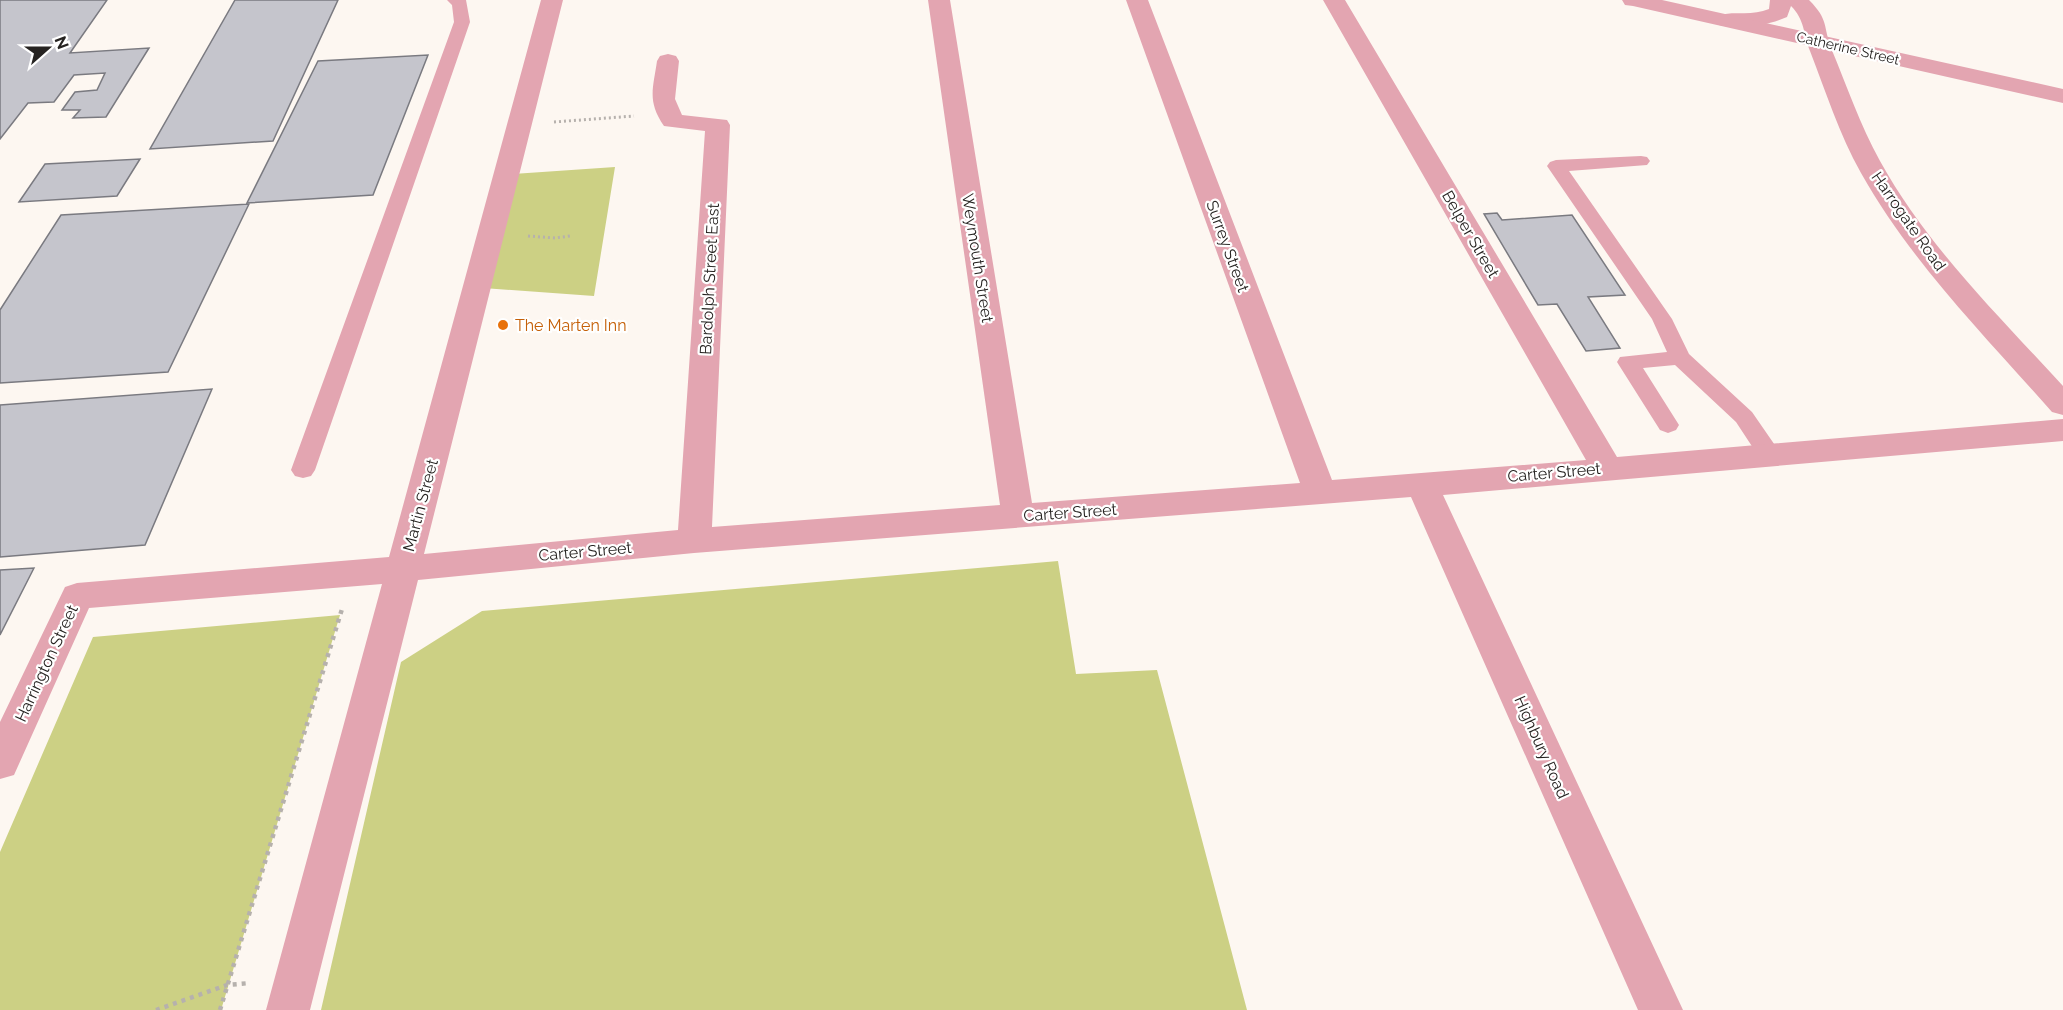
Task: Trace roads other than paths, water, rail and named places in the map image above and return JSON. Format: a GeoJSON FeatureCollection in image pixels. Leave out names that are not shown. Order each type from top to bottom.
{"type":"FeatureCollection","features":[{"type":"Feature","properties":{"kind":"street","name":"Martin Street"},"geometry":{"type":"LineString","coordinates":[[288,1010],[552,0]]}},
{"type":"Feature","properties":{"kind":"street","name":"Weymouth Street"},"geometry":{"type":"LineString","coordinates":[[939,0],[1018,516]]}},
{"type":"Feature","properties":{"kind":"street","name":"Surrey Street"},"geometry":{"type":"LineString","coordinates":[[1137,0],[1320,492]]}},
{"type":"Feature","properties":{"kind":"street","name":"Belper Street"},"geometry":{"type":"LineString","coordinates":[[1335,0],[1607,468]]}},
{"type":"Feature","properties":{"kind":"street","name":"Catherine Street"},"geometry":{"type":"LineString","coordinates":[[1633,0],[2063,96]]}},
{"type":"Feature","properties":{"kind":"street"},"geometry":{"type":"LineString","coordinates":[[1727,20],[1764,19],[1779,12],[1781,0]]}},
{"type":"Feature","properties":{"kind":"street","name":"Harrogate Road"},"geometry":{"type":"LineString","coordinates":[[1797,0],[1809,11],[1818,31],[1817,40],[1849,121],[1881,184],[1932,258],[2063,405]]}},
{"type":"Feature","properties":{"kind":"street","name":"Bardolph Street East"},"geometry":{"type":"LineString","coordinates":[[668,61],[663,99],[673,121],[718,125],[694,541]]}},
{"type":"Feature","properties":{"kind":"street","name":"Carter Street"},"geometry":{"type":"LineString","coordinates":[[77,596],[402,569],[694,541],[1422,485],[2063,430]]}},
{"type":"Feature","properties":{"kind":"street","name":"Highbury Road"},"geometry":{"type":"LineString","coordinates":[[1422,485],[1661,1010]]}},
{"type":"Feature","properties":{"kind":"street","name":"Harrington Street"},"geometry":{"type":"LineString","coordinates":[[0,763],[77,596]]}},
{"type":"Feature","properties":{"kind":"lane"},"geometry":{"type":"LineString","coordinates":[[303,470],[462,22],[460,3],[455,0]]}},
{"type":"Feature","properties":{"kind":"lane"},"geometry":{"type":"LineString","coordinates":[[1641,160],[1556,166],[1662,319],[1680,358],[1744,417],[1768,454]]}},
{"type":"Feature","properties":{"kind":"lane"},"geometry":{"type":"LineString","coordinates":[[1668,425],[1628,362],[1680,358]]}},
{"type":"Feature","properties":{"kind":"place","name":"The Marten Inn"},"geometry":{"type":"Point","coordinates":[503,325]}}]}
